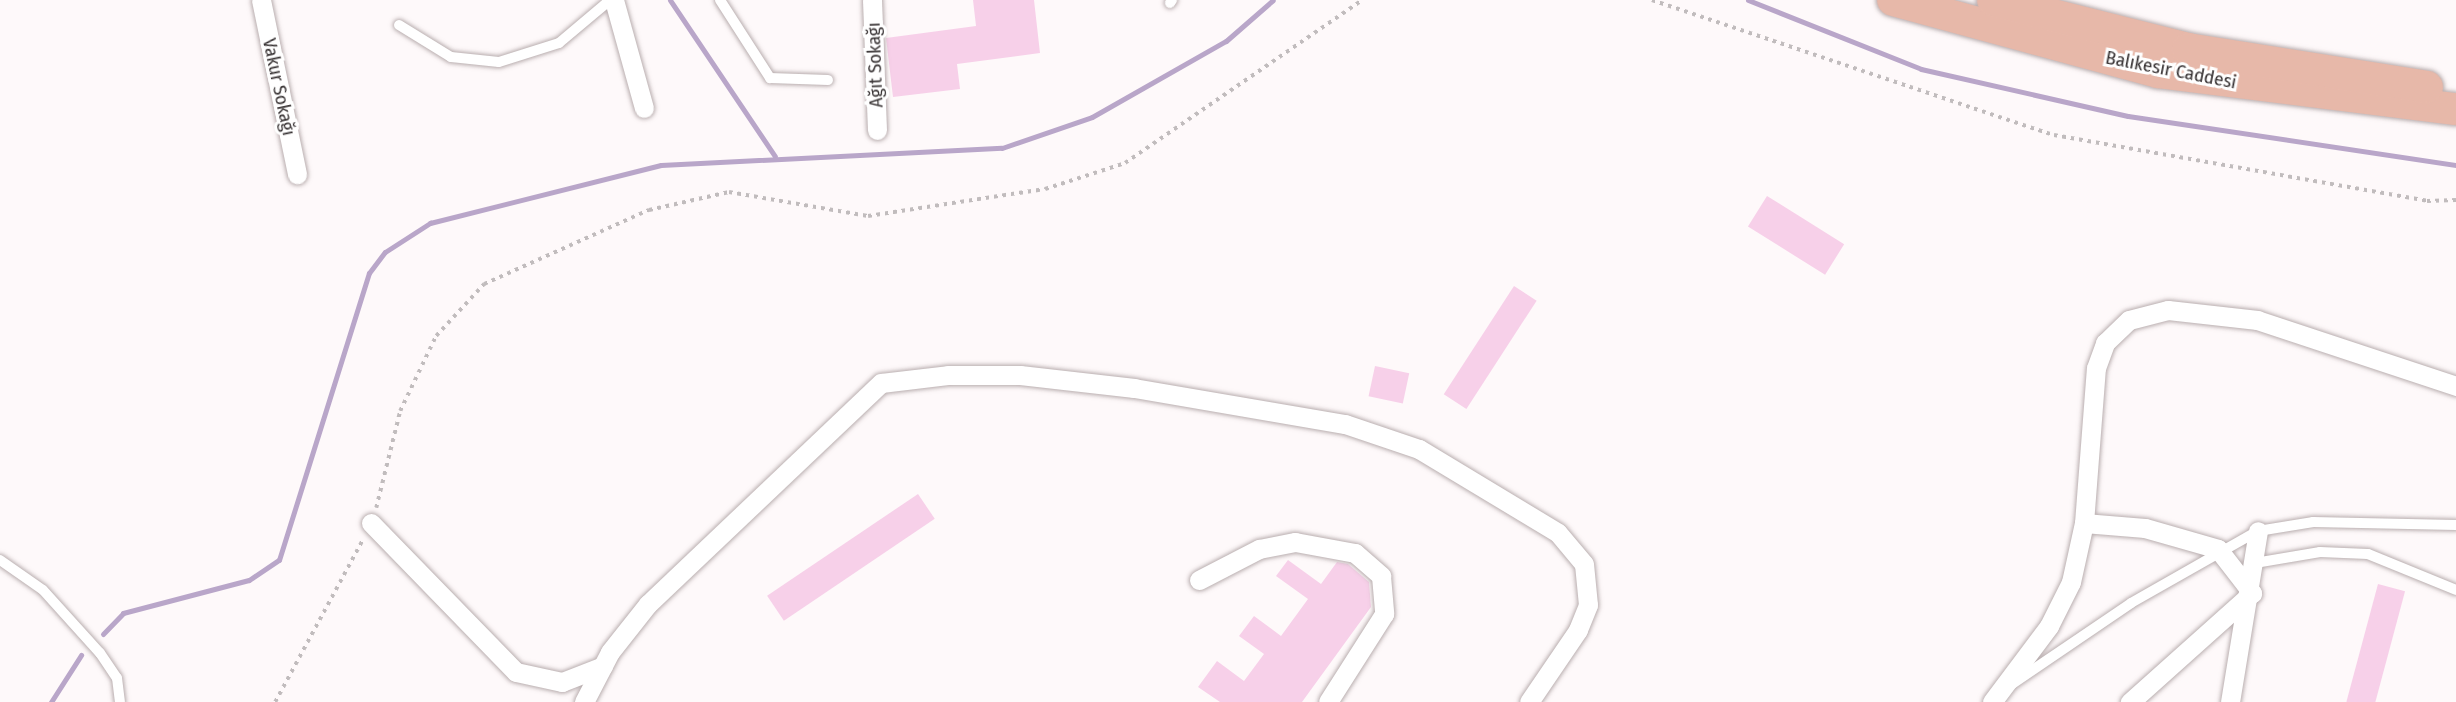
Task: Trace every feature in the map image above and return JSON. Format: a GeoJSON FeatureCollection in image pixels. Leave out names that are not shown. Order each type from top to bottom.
{"type":"FeatureCollection","features":[{"type":"Feature","properties":{"kind":"main road","name":"Balıkesir Caddesi"},"geometry":{"type":"LineString","coordinates":[[1893,0],[2158,72],[2456,109]]}},
{"type":"Feature","properties":{"kind":"main road","name":"Balıkesir Caddesi"},"geometry":{"type":"LineString","coordinates":[[1993,0],[2188,49],[2456,88]]}},
{"type":"Feature","properties":{"kind":"street","name":"Vakur Sokağı"},"geometry":{"type":"LineString","coordinates":[[261,0],[297,174]]}},
{"type":"Feature","properties":{"kind":"street"},"geometry":{"type":"LineString","coordinates":[[612,0],[644,108]]}},
{"type":"Feature","properties":{"kind":"street","name":"Ağıt Sokağı"},"geometry":{"type":"LineString","coordinates":[[872,0],[877,130]]}},
{"type":"Feature","properties":{"kind":"street"},"geometry":{"type":"LineString","coordinates":[[1990,701],[2062,604],[2084,523],[2096,368],[2105,343],[2129,320],[2168,310],[2257,320],[2456,386]]}},
{"type":"Feature","properties":{"kind":"street"},"geometry":{"type":"LineString","coordinates":[[584,702],[603,666],[648,604],[881,383],[916,376],[1020,375],[1345,424],[1419,449],[1499,495],[1573,547],[1590,584],[1578,630],[1529,702]]}},
{"type":"Feature","properties":{"kind":"street"},"geometry":{"type":"LineString","coordinates":[[371,523],[516,672],[562,682],[603,666]]}},
{"type":"Feature","properties":{"kind":"street"},"geometry":{"type":"LineString","coordinates":[[2084,523],[2145,528],[2218,548],[2252,593]]}},
{"type":"Feature","properties":{"kind":"street"},"geometry":{"type":"LineString","coordinates":[[2230,702],[2252,593],[2258,531]]}},
{"type":"Feature","properties":{"kind":"street"},"geometry":{"type":"LineString","coordinates":[[1199,580],[1259,550],[1295,542],[1354,553],[1381,576],[1384,614],[1328,702]]}},
{"type":"Feature","properties":{"kind":"street"},"geometry":{"type":"LineString","coordinates":[[2130,702],[2252,593]]}},
{"type":"Feature","properties":{"kind":"lane"},"geometry":{"type":"LineString","coordinates":[[399,25],[451,57],[499,62],[559,43],[612,0]]}},
{"type":"Feature","properties":{"kind":"lane"},"geometry":{"type":"LineString","coordinates":[[720,0],[770,78],[828,80]]}},
{"type":"Feature","properties":{"kind":"lane"},"geometry":{"type":"LineString","coordinates":[[1990,701],[2218,548],[2258,531],[2313,522],[2456,525]]}},
{"type":"Feature","properties":{"kind":"lane"},"geometry":{"type":"LineString","coordinates":[[2255,563],[2320,552],[2368,554],[2456,590]]}},
{"type":"Feature","properties":{"kind":"lane"},"geometry":{"type":"LineString","coordinates":[[0,560],[43,590],[100,653],[117,678],[120,702]]}},
{"type":"Feature","properties":{"kind":"path"},"geometry":{"type":"LineString","coordinates":[[275,702],[371,523],[400,411],[436,335],[484,284],[649,210],[729,192],[868,216],[1045,189],[1125,163],[1362,0]]}},
{"type":"Feature","properties":{"kind":"path"},"geometry":{"type":"LineString","coordinates":[[1652,0],[2054,135],[2427,201],[2456,200]]}},
{"type":"Feature","properties":{"kind":"building"},"geometry":{"type":"Polygon","coordinates":[[[973,0],[1034,0],[1040,53],[957,64],[960,89],[893,97],[886,38],[976,26],[973,0]]]}},
{"type":"Feature","properties":{"kind":"building"},"geometry":{"type":"Polygon","coordinates":[[[1767,196],[1844,244],[1825,275],[1748,227],[1767,196]]]}},
{"type":"Feature","properties":{"kind":"building"},"geometry":{"type":"Polygon","coordinates":[[[1514,286],[1537,301],[1466,409],[1444,394],[1514,286]]]}},
{"type":"Feature","properties":{"kind":"building"},"geometry":{"type":"Polygon","coordinates":[[[1375,366],[1409,373],[1403,404],[1369,396],[1375,366]]]}},
{"type":"Feature","properties":{"kind":"building"},"geometry":{"type":"Polygon","coordinates":[[[918,494],[935,519],[784,621],[767,596],[918,494]]]}},
{"type":"Feature","properties":{"kind":"building"},"geometry":{"type":"Polygon","coordinates":[[[1288,560],[1321,584],[1337,562],[1348,564],[1369,582],[1371,607],[1302,702],[1220,702],[1198,687],[1217,661],[1244,681],[1264,654],[1239,636],[1254,616],[1281,636],[1308,599],[1276,576],[1288,560]]]}},
{"type":"Feature","properties":{"kind":"building"},"geometry":{"type":"Polygon","coordinates":[[[2378,584],[2405,591],[2375,702],[2346,702],[2378,584]]]}},
{"type":"Feature","properties":{"kind":"waterway"},"geometry":{"type":"LineString","coordinates":[[670,0],[775,156]]}},
{"type":"Feature","properties":{"kind":"waterway"},"geometry":{"type":"LineString","coordinates":[[103,634],[123,613],[249,580],[279,560],[369,273],[385,252],[430,223],[661,165],[1002,148],[1092,117],[1226,41],[1273,0]]}},
{"type":"Feature","properties":{"kind":"waterway"},"geometry":{"type":"LineString","coordinates":[[1748,0],[1921,69],[2128,116],[2456,165]]}},
{"type":"Feature","properties":{"kind":"waterway"},"geometry":{"type":"LineString","coordinates":[[51,702],[81,655]]}}]}
